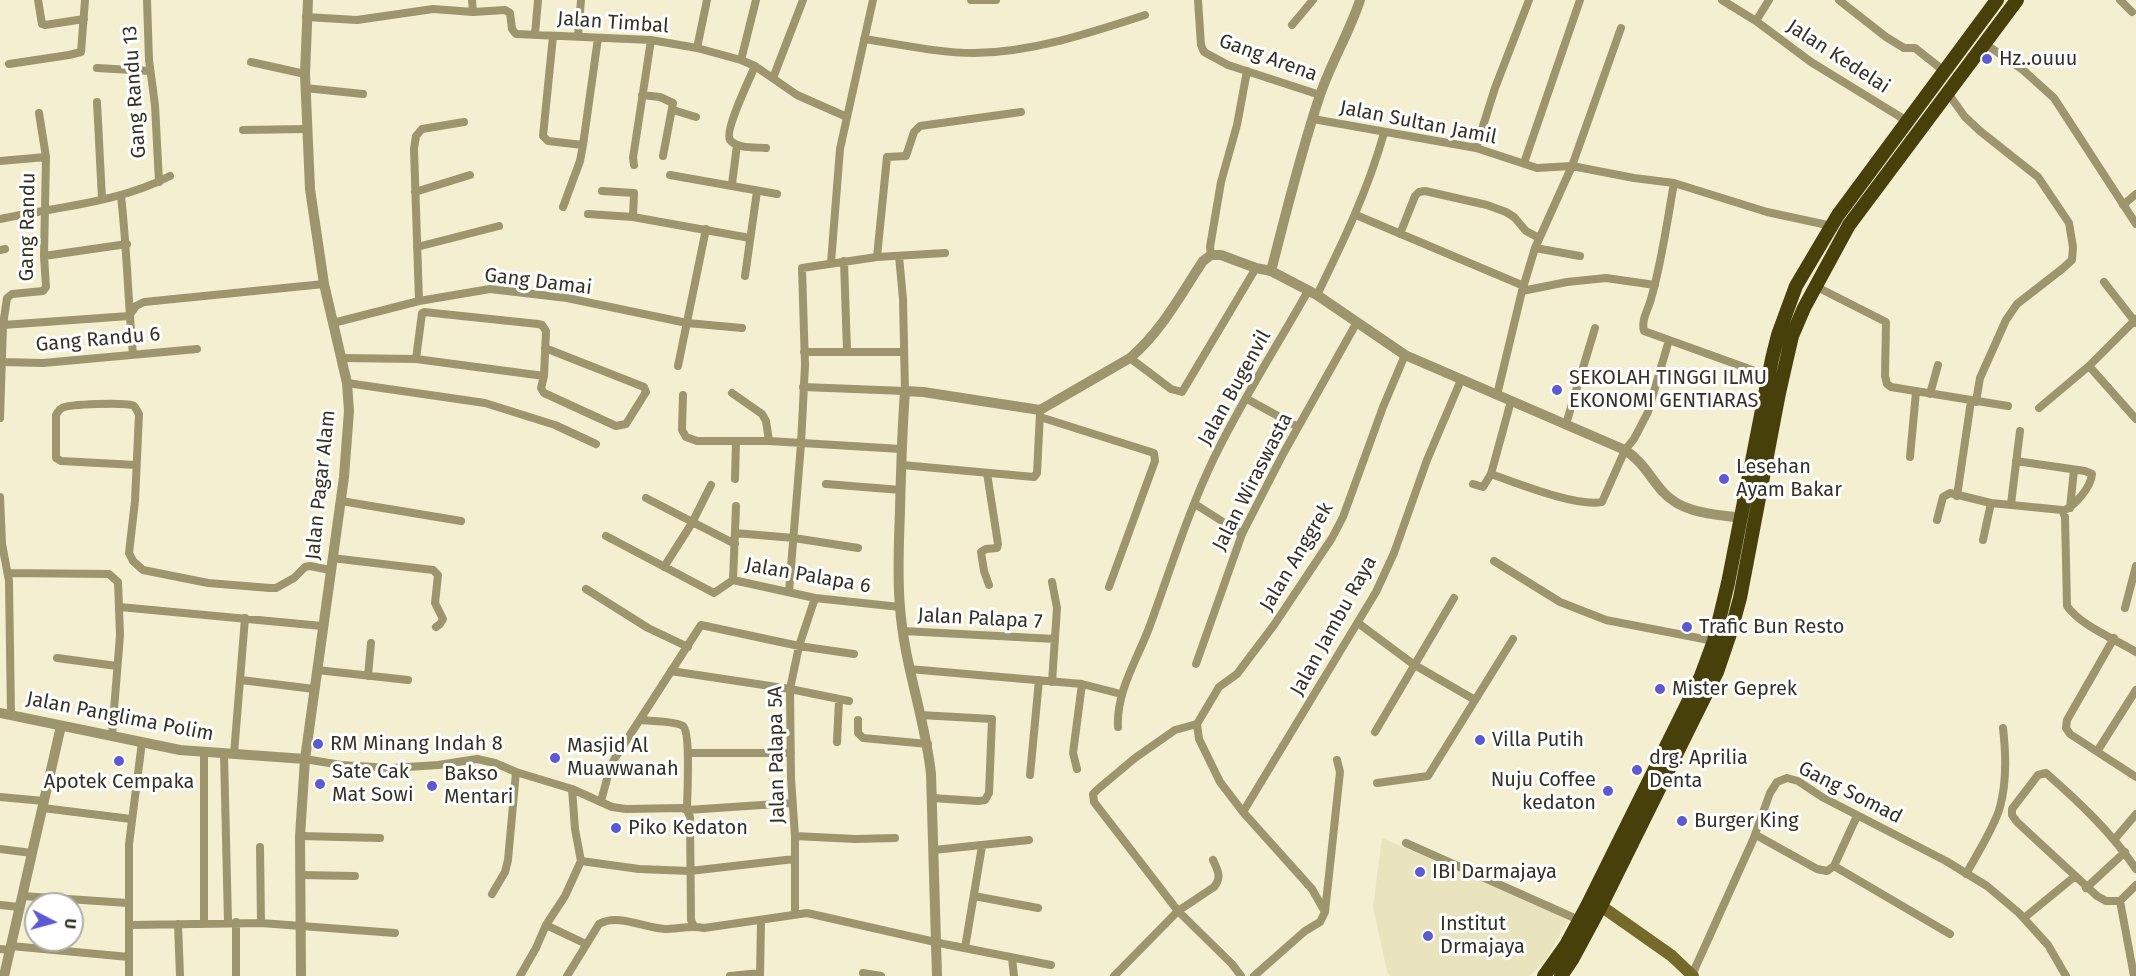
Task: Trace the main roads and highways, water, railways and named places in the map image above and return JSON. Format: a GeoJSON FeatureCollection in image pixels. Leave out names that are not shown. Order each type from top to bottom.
{"type":"FeatureCollection","features":[{"type":"Feature","properties":{"kind":"highway"},"geometry":{"type":"LineString","coordinates":[[1544,976],[1566,945],[1621,851],[1689,714],[1717,672],[1731,631],[1744,576],[1792,336],[1815,286],[1849,225],[2017,0]]}},
{"type":"Feature","properties":{"kind":"highway"},"geometry":{"type":"LineString","coordinates":[[1689,714],[1714,641],[1742,518],[1778,335],[1796,286],[1832,226],[1992,2]]}},
{"type":"Feature","properties":{"kind":"highway"},"geometry":{"type":"LineString","coordinates":[[1561,976],[1574,958],[1601,906],[1621,851]]}},
{"type":"Feature","properties":{"kind":"main road"},"geometry":{"type":"LineString","coordinates":[[1601,906],[1672,956],[1692,976]]}},
{"type":"Feature","properties":{"kind":"place","name":"Hz..ouuu"},"geometry":{"type":"Point","coordinates":[1987,59]}},
{"type":"Feature","properties":{"kind":"place","name":"SEKOLAH TINGGI ILMU EKONOMI GENTIARAS"},"geometry":{"type":"Point","coordinates":[1557,390]}},
{"type":"Feature","properties":{"kind":"place","name":"Lesehan Ayam Bakar"},"geometry":{"type":"Point","coordinates":[1724,479]}},
{"type":"Feature","properties":{"kind":"place","name":"Trafic Bun Resto"},"geometry":{"type":"Point","coordinates":[1687,627]}},
{"type":"Feature","properties":{"kind":"place","name":"Mister Geprek"},"geometry":{"type":"Point","coordinates":[1660,689]}},
{"type":"Feature","properties":{"kind":"place","name":"Villa Putih"},"geometry":{"type":"Point","coordinates":[1480,740]}},
{"type":"Feature","properties":{"kind":"place","name":"RM Minang Indah 8"},"geometry":{"type":"Point","coordinates":[318,744]}},
{"type":"Feature","properties":{"kind":"place","name":"Masjid Al Muawwanah"},"geometry":{"type":"Point","coordinates":[555,758]}},
{"type":"Feature","properties":{"kind":"place","name":"Apotek Cempaka"},"geometry":{"type":"Point","coordinates":[119,761]}},
{"type":"Feature","properties":{"kind":"place","name":"drg. Aprilia Denta"},"geometry":{"type":"Point","coordinates":[1637,770]}},
{"type":"Feature","properties":{"kind":"place","name":"Sate Cak Mat Sowi"},"geometry":{"type":"Point","coordinates":[320,784]}},
{"type":"Feature","properties":{"kind":"place","name":"Bakso Mentari"},"geometry":{"type":"Point","coordinates":[432,786]}},
{"type":"Feature","properties":{"kind":"place","name":"Nuju Coffee kedaton"},"geometry":{"type":"Point","coordinates":[1608,791]}},
{"type":"Feature","properties":{"kind":"place","name":"Burger King"},"geometry":{"type":"Point","coordinates":[1682,821]}},
{"type":"Feature","properties":{"kind":"place","name":"Piko Kedaton"},"geometry":{"type":"Point","coordinates":[616,828]}},
{"type":"Feature","properties":{"kind":"place","name":"IBI Darmajaya"},"geometry":{"type":"Point","coordinates":[1420,872]}},
{"type":"Feature","properties":{"kind":"place","name":"Institut Drmajaya"},"geometry":{"type":"Point","coordinates":[1428,936]}}]}
